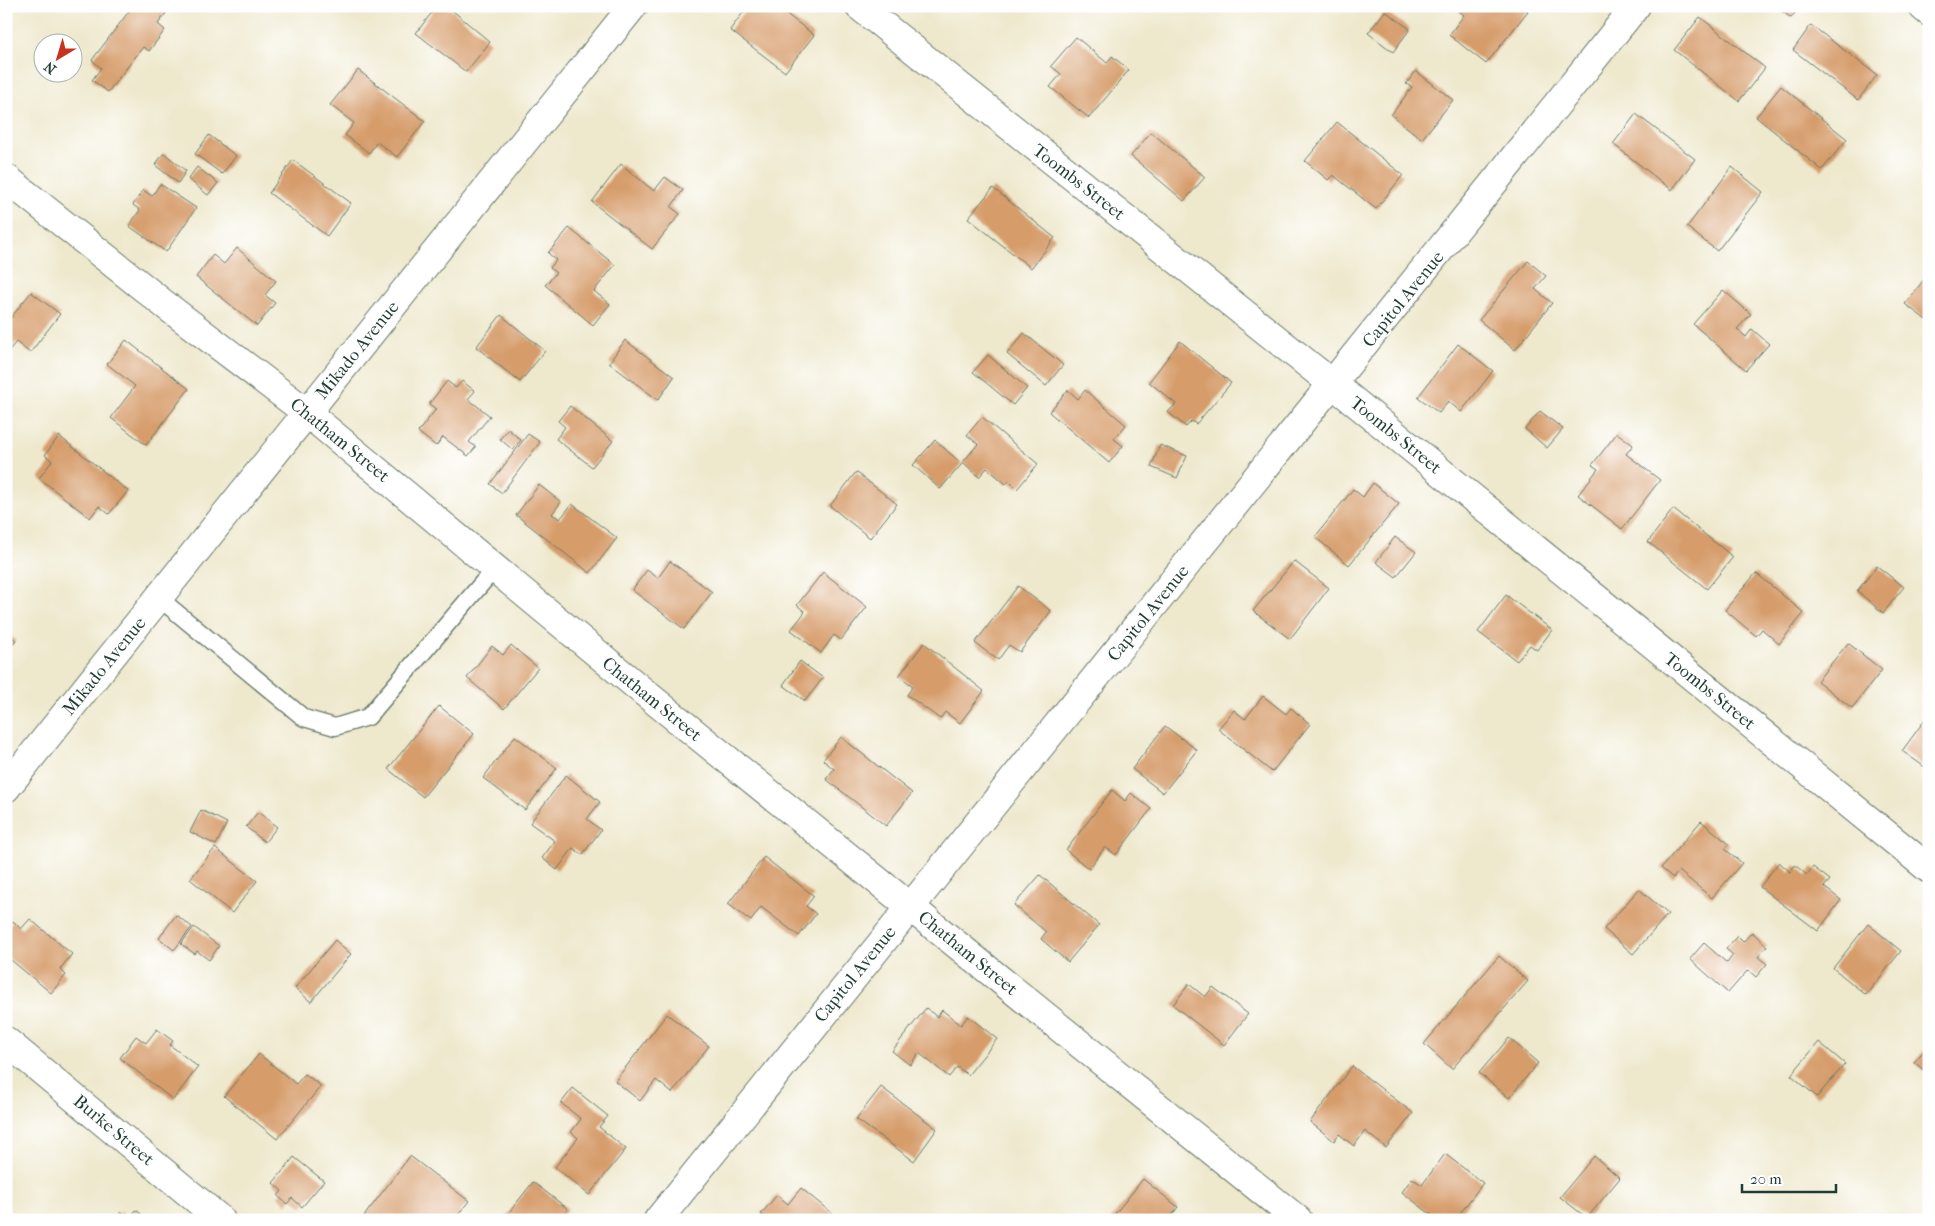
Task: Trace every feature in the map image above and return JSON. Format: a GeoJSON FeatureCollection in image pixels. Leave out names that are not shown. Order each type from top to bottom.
{"type":"FeatureCollection","features":[{"type":"Feature","properties":{"kind":"street","name":"Mikado Avenue"},"geometry":{"type":"LineString","coordinates":[[6,788],[633,6]]}},
{"type":"Feature","properties":{"kind":"street","name":"Toombs Street"},"geometry":{"type":"LineString","coordinates":[[858,6],[1334,385],[1929,869]]}},
{"type":"Feature","properties":{"kind":"street","name":"Capitol Avenue"},"geometry":{"type":"LineString","coordinates":[[658,1220],[910,906],[1334,385],[1636,6]]}},
{"type":"Feature","properties":{"kind":"street"},"geometry":{"type":"LineString","coordinates":[[1922,6],[1929,12]]}},
{"type":"Feature","properties":{"kind":"street","name":"Chatham Street"},"geometry":{"type":"LineString","coordinates":[[6,178],[164,304],[306,412],[645,693],[1298,1220]]}},
{"type":"Feature","properties":{"kind":"street","name":"Burke Street"},"geometry":{"type":"LineString","coordinates":[[6,1041],[220,1220]]}},
{"type":"Feature","properties":{"kind":"lane"},"geometry":{"type":"LineString","coordinates":[[159,598],[304,718],[335,727],[368,717],[494,568]]}},
{"type":"Feature","properties":{"kind":"building"},"geometry":{"type":"Polygon","coordinates":[[[133,6],[171,6],[158,24],[165,30],[149,51],[143,47],[108,92],[92,80],[101,68],[92,60],[133,6]]]}},
{"type":"Feature","properties":{"kind":"building"},"geometry":{"type":"Polygon","coordinates":[[[437,6],[447,6],[490,42],[466,72],[416,33],[437,6]]]}},
{"type":"Feature","properties":{"kind":"building"},"geometry":{"type":"Polygon","coordinates":[[[748,6],[776,6],[814,35],[785,72],[730,30],[748,6]]]}},
{"type":"Feature","properties":{"kind":"building"},"geometry":{"type":"Polygon","coordinates":[[[1457,6],[1522,6],[1528,11],[1486,64],[1449,35],[1464,15],[1455,8],[1457,6]]]}},
{"type":"Feature","properties":{"kind":"building"},"geometry":{"type":"Polygon","coordinates":[[[1775,6],[1800,6],[1791,18],[1775,6]]]}},
{"type":"Feature","properties":{"kind":"building"},"geometry":{"type":"Polygon","coordinates":[[[1385,11],[1410,29],[1393,52],[1368,33],[1385,11]]]}},
{"type":"Feature","properties":{"kind":"building"},"geometry":{"type":"Polygon","coordinates":[[[1700,17],[1765,68],[1739,101],[1674,50],[1700,17]]]}},
{"type":"Feature","properties":{"kind":"building"},"geometry":{"type":"Polygon","coordinates":[[[1811,25],[1877,75],[1858,100],[1793,50],[1811,25]]]}},
{"type":"Feature","properties":{"kind":"building"},"geometry":{"type":"Polygon","coordinates":[[[1076,37],[1107,63],[1112,56],[1129,70],[1089,118],[1050,87],[1061,74],[1051,66],[1076,37]]]}},
{"type":"Feature","properties":{"kind":"building"},"geometry":{"type":"Polygon","coordinates":[[[358,70],[425,121],[397,157],[377,142],[369,153],[345,135],[354,123],[330,105],[358,70]]]}},
{"type":"Feature","properties":{"kind":"building"},"geometry":{"type":"Polygon","coordinates":[[[1416,71],[1453,100],[1422,139],[1391,115],[1412,87],[1406,84],[1416,71]]]}},
{"type":"Feature","properties":{"kind":"building"},"geometry":{"type":"Polygon","coordinates":[[[1781,86],[1847,139],[1822,170],[1756,117],[1781,86]]]}},
{"type":"Feature","properties":{"kind":"building"},"geometry":{"type":"Polygon","coordinates":[[[1636,114],[1695,159],[1672,190],[1613,144],[1636,114]]]}},
{"type":"Feature","properties":{"kind":"building"},"geometry":{"type":"Polygon","coordinates":[[[1337,122],[1403,175],[1376,209],[1333,175],[1328,180],[1305,161],[1337,122]]]}},
{"type":"Feature","properties":{"kind":"building"},"geometry":{"type":"Polygon","coordinates":[[[1151,132],[1205,177],[1184,201],[1131,156],[1151,132]]]}},
{"type":"Feature","properties":{"kind":"building"},"geometry":{"type":"Polygon","coordinates":[[[209,135],[236,156],[222,174],[195,154],[209,135]]]}},
{"type":"Feature","properties":{"kind":"building"},"geometry":{"type":"Polygon","coordinates":[[[164,153],[186,171],[178,183],[155,165],[164,153]]]}},
{"type":"Feature","properties":{"kind":"building"},"geometry":{"type":"Polygon","coordinates":[[[293,160],[351,203],[327,236],[269,193],[293,160]]]}},
{"type":"Feature","properties":{"kind":"building"},"geometry":{"type":"Polygon","coordinates":[[[621,164],[654,191],[665,177],[683,190],[671,207],[680,214],[652,249],[592,202],[621,164]]]}},
{"type":"Feature","properties":{"kind":"building"},"geometry":{"type":"Polygon","coordinates":[[[197,167],[218,183],[208,195],[188,179],[197,167]]]}},
{"type":"Feature","properties":{"kind":"building"},"geometry":{"type":"Polygon","coordinates":[[[1732,167],[1763,192],[1717,251],[1687,227],[1732,167]]]}},
{"type":"Feature","properties":{"kind":"building"},"geometry":{"type":"Polygon","coordinates":[[[160,184],[196,208],[166,252],[129,226],[140,210],[133,205],[143,190],[152,196],[160,184]]]}},
{"type":"Feature","properties":{"kind":"building"},"geometry":{"type":"Polygon","coordinates":[[[993,188],[1055,238],[1031,268],[968,218],[993,188]]]}},
{"type":"Feature","properties":{"kind":"building"},"geometry":{"type":"Polygon","coordinates":[[[569,228],[615,265],[594,291],[610,304],[593,325],[545,285],[556,273],[550,268],[556,260],[548,253],[569,228]]]}},
{"type":"Feature","properties":{"kind":"building"},"geometry":{"type":"Polygon","coordinates":[[[237,248],[276,281],[265,295],[275,303],[257,326],[196,277],[213,255],[224,264],[237,248]]]}},
{"type":"Feature","properties":{"kind":"building"},"geometry":{"type":"Polygon","coordinates":[[[1528,261],[1546,276],[1535,289],[1552,303],[1515,350],[1479,320],[1528,261]]]}},
{"type":"Feature","properties":{"kind":"building"},"geometry":{"type":"Polygon","coordinates":[[[1929,273],[1929,322],[1905,304],[1929,273]]]}},
{"type":"Feature","properties":{"kind":"building"},"geometry":{"type":"Polygon","coordinates":[[[1723,290],[1751,314],[1737,329],[1746,337],[1752,329],[1769,344],[1746,370],[1693,324],[1723,290]]]}},
{"type":"Feature","properties":{"kind":"building"},"geometry":{"type":"Polygon","coordinates":[[[31,292],[60,314],[30,353],[16,342],[6,354],[6,324],[31,292]]]}},
{"type":"Feature","properties":{"kind":"building"},"geometry":{"type":"Polygon","coordinates":[[[501,315],[545,351],[520,382],[476,347],[501,315]]]}},
{"type":"Feature","properties":{"kind":"building"},"geometry":{"type":"Polygon","coordinates":[[[1024,333],[1063,365],[1046,386],[1007,354],[1024,333]]]}},
{"type":"Feature","properties":{"kind":"building"},"geometry":{"type":"Polygon","coordinates":[[[126,340],[189,389],[146,445],[111,418],[135,386],[107,364],[126,340]]]}},
{"type":"Feature","properties":{"kind":"building"},"geometry":{"type":"Polygon","coordinates":[[[625,340],[674,377],[658,400],[609,363],[625,340]]]}},
{"type":"Feature","properties":{"kind":"building"},"geometry":{"type":"Polygon","coordinates":[[[1180,341],[1231,383],[1196,424],[1192,421],[1186,427],[1168,412],[1176,404],[1149,382],[1180,341]]]}},
{"type":"Feature","properties":{"kind":"building"},"geometry":{"type":"Polygon","coordinates":[[[1458,344],[1493,371],[1461,412],[1448,401],[1439,413],[1418,397],[1458,344]]]}},
{"type":"Feature","properties":{"kind":"building"},"geometry":{"type":"Polygon","coordinates":[[[988,355],[1027,388],[1013,405],[973,372],[988,355]]]}},
{"type":"Feature","properties":{"kind":"building"},"geometry":{"type":"Polygon","coordinates":[[[447,381],[456,388],[462,381],[475,391],[468,399],[490,416],[469,442],[476,447],[468,456],[443,437],[436,446],[418,432],[436,409],[429,404],[447,381]]]}},
{"type":"Feature","properties":{"kind":"building"},"geometry":{"type":"Polygon","coordinates":[[[1068,390],[1078,399],[1085,390],[1126,425],[1114,439],[1123,446],[1109,463],[1049,412],[1068,390]]]}},
{"type":"Feature","properties":{"kind":"building"},"geometry":{"type":"Polygon","coordinates":[[[570,406],[613,441],[592,467],[556,439],[565,427],[558,421],[570,406]]]}},
{"type":"Feature","properties":{"kind":"building"},"geometry":{"type":"Polygon","coordinates":[[[1540,411],[1563,429],[1547,448],[1525,429],[1540,411]]]}},
{"type":"Feature","properties":{"kind":"building"},"geometry":{"type":"Polygon","coordinates":[[[982,417],[1038,464],[1017,489],[1009,481],[1006,484],[987,468],[979,477],[963,462],[978,444],[967,435],[982,417]]]}},
{"type":"Feature","properties":{"kind":"building"},"geometry":{"type":"Polygon","coordinates":[[[508,429],[521,440],[513,450],[500,439],[508,429]]]}},
{"type":"Feature","properties":{"kind":"building"},"geometry":{"type":"Polygon","coordinates":[[[1617,433],[1633,445],[1626,454],[1660,480],[1622,529],[1578,495],[1598,469],[1592,465],[1617,433]]]}},
{"type":"Feature","properties":{"kind":"building"},"geometry":{"type":"Polygon","coordinates":[[[528,434],[540,442],[502,493],[490,484],[528,434]]]}},
{"type":"Feature","properties":{"kind":"building"},"geometry":{"type":"Polygon","coordinates":[[[59,436],[128,491],[109,514],[99,506],[90,518],[39,478],[52,461],[45,455],[59,436]]]}},
{"type":"Feature","properties":{"kind":"building"},"geometry":{"type":"Polygon","coordinates":[[[935,440],[962,464],[940,489],[913,465],[935,440]]]}},
{"type":"Feature","properties":{"kind":"building"},"geometry":{"type":"Polygon","coordinates":[[[1160,445],[1187,456],[1177,478],[1151,467],[1160,445]]]}},
{"type":"Feature","properties":{"kind":"building"},"geometry":{"type":"Polygon","coordinates":[[[856,472],[897,504],[870,538],[830,506],[856,472]]]}},
{"type":"Feature","properties":{"kind":"building"},"geometry":{"type":"Polygon","coordinates":[[[1373,483],[1399,504],[1349,565],[1315,537],[1353,489],[1363,497],[1373,483]]]}},
{"type":"Feature","properties":{"kind":"building"},"geometry":{"type":"Polygon","coordinates":[[[539,485],[561,502],[552,514],[560,519],[572,504],[617,538],[590,573],[516,515],[539,485]]]}},
{"type":"Feature","properties":{"kind":"building"},"geometry":{"type":"Polygon","coordinates":[[[1673,509],[1733,557],[1707,589],[1648,542],[1673,509]]]}},
{"type":"Feature","properties":{"kind":"building"},"geometry":{"type":"Polygon","coordinates":[[[1395,537],[1416,552],[1396,577],[1376,562],[1395,537]]]}},
{"type":"Feature","properties":{"kind":"building"},"geometry":{"type":"Polygon","coordinates":[[[670,561],[712,592],[684,629],[632,590],[647,570],[658,578],[670,561]]]}},
{"type":"Feature","properties":{"kind":"building"},"geometry":{"type":"Polygon","coordinates":[[[1294,561],[1329,588],[1290,639],[1253,611],[1294,561]]]}},
{"type":"Feature","properties":{"kind":"building"},"geometry":{"type":"Polygon","coordinates":[[[1877,566],[1904,587],[1883,613],[1857,591],[1877,566]]]}},
{"type":"Feature","properties":{"kind":"building"},"geometry":{"type":"Polygon","coordinates":[[[823,572],[867,607],[841,640],[834,635],[821,653],[791,630],[805,612],[797,605],[823,572]]]}},
{"type":"Feature","properties":{"kind":"building"},"geometry":{"type":"Polygon","coordinates":[[[1756,573],[1804,613],[1779,644],[1762,629],[1756,636],[1725,610],[1756,573]]]}},
{"type":"Feature","properties":{"kind":"building"},"geometry":{"type":"Polygon","coordinates":[[[1018,586],[1051,611],[1020,652],[1009,645],[998,660],[975,643],[1018,586]]]}},
{"type":"Feature","properties":{"kind":"building"},"geometry":{"type":"Polygon","coordinates":[[[1506,595],[1552,630],[1537,650],[1530,645],[1517,661],[1478,632],[1506,595]]]}},
{"type":"Feature","properties":{"kind":"building"},"geometry":{"type":"Polygon","coordinates":[[[6,633],[16,640],[6,652],[6,633]]]}},
{"type":"Feature","properties":{"kind":"building"},"geometry":{"type":"Polygon","coordinates":[[[924,643],[984,691],[960,723],[945,712],[940,719],[907,695],[913,686],[899,676],[924,643]]]}},
{"type":"Feature","properties":{"kind":"building"},"geometry":{"type":"Polygon","coordinates":[[[1848,643],[1882,670],[1852,708],[1817,681],[1848,643]]]}},
{"type":"Feature","properties":{"kind":"building"},"geometry":{"type":"Polygon","coordinates":[[[511,645],[538,668],[504,709],[467,678],[492,646],[503,655],[511,645]]]}},
{"type":"Feature","properties":{"kind":"building"},"geometry":{"type":"Polygon","coordinates":[[[800,661],[823,678],[805,701],[783,685],[800,661]]]}},
{"type":"Feature","properties":{"kind":"building"},"geometry":{"type":"Polygon","coordinates":[[[1263,696],[1286,714],[1291,708],[1310,724],[1272,772],[1218,729],[1234,710],[1245,719],[1263,696]]]}},
{"type":"Feature","properties":{"kind":"building"},"geometry":{"type":"Polygon","coordinates":[[[439,706],[474,734],[423,797],[388,769],[439,706]]]}},
{"type":"Feature","properties":{"kind":"building"},"geometry":{"type":"Polygon","coordinates":[[[1929,714],[1929,770],[1902,751],[1929,714]]]}},
{"type":"Feature","properties":{"kind":"building"},"geometry":{"type":"Polygon","coordinates":[[[1165,726],[1197,750],[1163,793],[1132,769],[1165,726]]]}},
{"type":"Feature","properties":{"kind":"building"},"geometry":{"type":"Polygon","coordinates":[[[515,736],[557,768],[525,810],[483,778],[515,736]]]}},
{"type":"Feature","properties":{"kind":"building"},"geometry":{"type":"Polygon","coordinates":[[[841,737],[912,793],[886,826],[826,779],[834,769],[823,760],[841,737]]]}},
{"type":"Feature","properties":{"kind":"building"},"geometry":{"type":"Polygon","coordinates":[[[566,775],[600,802],[587,819],[601,830],[582,855],[573,848],[557,870],[542,858],[555,841],[530,823],[566,775]]]}},
{"type":"Feature","properties":{"kind":"building"},"geometry":{"type":"Polygon","coordinates":[[[1112,790],[1125,801],[1131,793],[1151,809],[1116,855],[1105,847],[1089,869],[1066,850],[1112,790]]]}},
{"type":"Feature","properties":{"kind":"building"},"geometry":{"type":"Polygon","coordinates":[[[201,810],[227,823],[216,845],[190,832],[201,810]]]}},
{"type":"Feature","properties":{"kind":"building"},"geometry":{"type":"Polygon","coordinates":[[[258,812],[277,827],[265,842],[246,827],[258,812]]]}},
{"type":"Feature","properties":{"kind":"building"},"geometry":{"type":"Polygon","coordinates":[[[1701,821],[1729,844],[1725,849],[1742,863],[1712,898],[1679,871],[1673,878],[1661,868],[1701,821]]]}},
{"type":"Feature","properties":{"kind":"building"},"geometry":{"type":"Polygon","coordinates":[[[215,848],[257,881],[232,913],[190,879],[215,848]]]}},
{"type":"Feature","properties":{"kind":"building"},"geometry":{"type":"Polygon","coordinates":[[[764,857],[814,896],[806,906],[816,914],[799,936],[761,907],[751,921],[728,904],[764,857]]]}},
{"type":"Feature","properties":{"kind":"building"},"geometry":{"type":"Polygon","coordinates":[[[1779,862],[1790,872],[1795,865],[1807,875],[1813,867],[1830,880],[1824,887],[1841,900],[1818,931],[1760,887],[1779,862]]]}},
{"type":"Feature","properties":{"kind":"building"},"geometry":{"type":"Polygon","coordinates":[[[1040,875],[1099,925],[1068,962],[1041,939],[1046,932],[1014,905],[1040,875]]]}},
{"type":"Feature","properties":{"kind":"building"},"geometry":{"type":"Polygon","coordinates":[[[1639,889],[1668,914],[1633,954],[1604,929],[1639,889]]]}},
{"type":"Feature","properties":{"kind":"building"},"geometry":{"type":"Polygon","coordinates":[[[176,915],[192,927],[174,950],[159,938],[176,915]]]}},
{"type":"Feature","properties":{"kind":"building"},"geometry":{"type":"Polygon","coordinates":[[[30,919],[72,954],[60,969],[66,975],[51,993],[6,956],[6,929],[13,921],[21,929],[30,919]]]}},
{"type":"Feature","properties":{"kind":"building"},"geometry":{"type":"Polygon","coordinates":[[[1868,924],[1901,951],[1866,995],[1833,968],[1868,924]]]}},
{"type":"Feature","properties":{"kind":"building"},"geometry":{"type":"Polygon","coordinates":[[[194,927],[219,946],[209,960],[197,951],[195,954],[181,944],[194,927]]]}},
{"type":"Feature","properties":{"kind":"building"},"geometry":{"type":"Polygon","coordinates":[[[1752,932],[1767,946],[1758,957],[1767,964],[1756,977],[1748,970],[1728,993],[1690,959],[1704,943],[1727,963],[1733,955],[1726,949],[1737,936],[1743,942],[1752,932]]]}},
{"type":"Feature","properties":{"kind":"building"},"geometry":{"type":"Polygon","coordinates":[[[335,940],[351,954],[311,1002],[295,988],[335,940]]]}},
{"type":"Feature","properties":{"kind":"building"},"geometry":{"type":"Polygon","coordinates":[[[1499,956],[1528,981],[1452,1069],[1424,1044],[1499,956]]]}},
{"type":"Feature","properties":{"kind":"building"},"geometry":{"type":"Polygon","coordinates":[[[1189,984],[1205,997],[1213,987],[1248,1014],[1224,1045],[1173,1005],[1189,984]]]}},
{"type":"Feature","properties":{"kind":"building"},"geometry":{"type":"Polygon","coordinates":[[[926,1008],[937,1017],[942,1010],[961,1025],[968,1016],[997,1039],[968,1075],[957,1067],[949,1077],[919,1053],[910,1065],[892,1051],[926,1008]]]}},
{"type":"Feature","properties":{"kind":"building"},"geometry":{"type":"Polygon","coordinates":[[[667,1014],[709,1046],[672,1093],[656,1080],[640,1101],[615,1081],[667,1014]]]}},
{"type":"Feature","properties":{"kind":"building"},"geometry":{"type":"Polygon","coordinates":[[[157,1029],[173,1041],[170,1045],[198,1067],[173,1100],[120,1058],[136,1036],[146,1043],[157,1029]]]}},
{"type":"Feature","properties":{"kind":"building"},"geometry":{"type":"Polygon","coordinates":[[[1509,1038],[1538,1063],[1509,1098],[1479,1073],[1509,1038]]]}},
{"type":"Feature","properties":{"kind":"building"},"geometry":{"type":"Polygon","coordinates":[[[1819,1042],[1845,1064],[1817,1097],[1791,1075],[1819,1042]]]}},
{"type":"Feature","properties":{"kind":"building"},"geometry":{"type":"Polygon","coordinates":[[[1929,1045],[1929,1075],[1914,1062],[1929,1045]]]}},
{"type":"Feature","properties":{"kind":"building"},"geometry":{"type":"Polygon","coordinates":[[[259,1054],[296,1084],[305,1074],[321,1086],[277,1139],[224,1096],[259,1054]]]}},
{"type":"Feature","properties":{"kind":"building"},"geometry":{"type":"Polygon","coordinates":[[[1352,1066],[1413,1113],[1386,1148],[1365,1131],[1354,1146],[1339,1134],[1334,1141],[1310,1122],[1352,1066]]]}},
{"type":"Feature","properties":{"kind":"building"},"geometry":{"type":"Polygon","coordinates":[[[881,1087],[937,1129],[914,1161],[856,1119],[881,1087]]]}},
{"type":"Feature","properties":{"kind":"building"},"geometry":{"type":"Polygon","coordinates":[[[573,1088],[608,1116],[599,1127],[626,1149],[589,1195],[555,1167],[578,1138],[571,1132],[581,1119],[561,1103],[573,1088]]]}},
{"type":"Feature","properties":{"kind":"building"},"geometry":{"type":"Polygon","coordinates":[[[1445,1154],[1483,1183],[1455,1220],[1438,1220],[1402,1192],[1412,1178],[1422,1185],[1445,1154]]]}},
{"type":"Feature","properties":{"kind":"building"},"geometry":{"type":"Polygon","coordinates":[[[410,1156],[469,1201],[454,1220],[361,1220],[410,1156]]]}},
{"type":"Feature","properties":{"kind":"building"},"geometry":{"type":"Polygon","coordinates":[[[1594,1156],[1620,1178],[1587,1218],[1560,1197],[1594,1156]]]}},
{"type":"Feature","properties":{"kind":"building"},"geometry":{"type":"Polygon","coordinates":[[[294,1157],[324,1181],[302,1207],[292,1198],[287,1204],[278,1196],[282,1191],[273,1183],[294,1157]]]}},
{"type":"Feature","properties":{"kind":"building"},"geometry":{"type":"Polygon","coordinates":[[[1143,1179],[1178,1207],[1168,1220],[1110,1220],[1143,1179]]]}},
{"type":"Feature","properties":{"kind":"building"},"geometry":{"type":"Polygon","coordinates":[[[533,1182],[568,1209],[560,1220],[503,1220],[533,1182]]]}},
{"type":"Feature","properties":{"kind":"building"},"geometry":{"type":"Polygon","coordinates":[[[801,1188],[840,1220],[769,1220],[761,1214],[777,1195],[788,1204],[801,1188]]]}},
{"type":"Feature","properties":{"kind":"building"},"geometry":{"type":"Polygon","coordinates":[[[136,1210],[149,1220],[114,1220],[121,1212],[129,1219],[136,1210]]]}}]}
